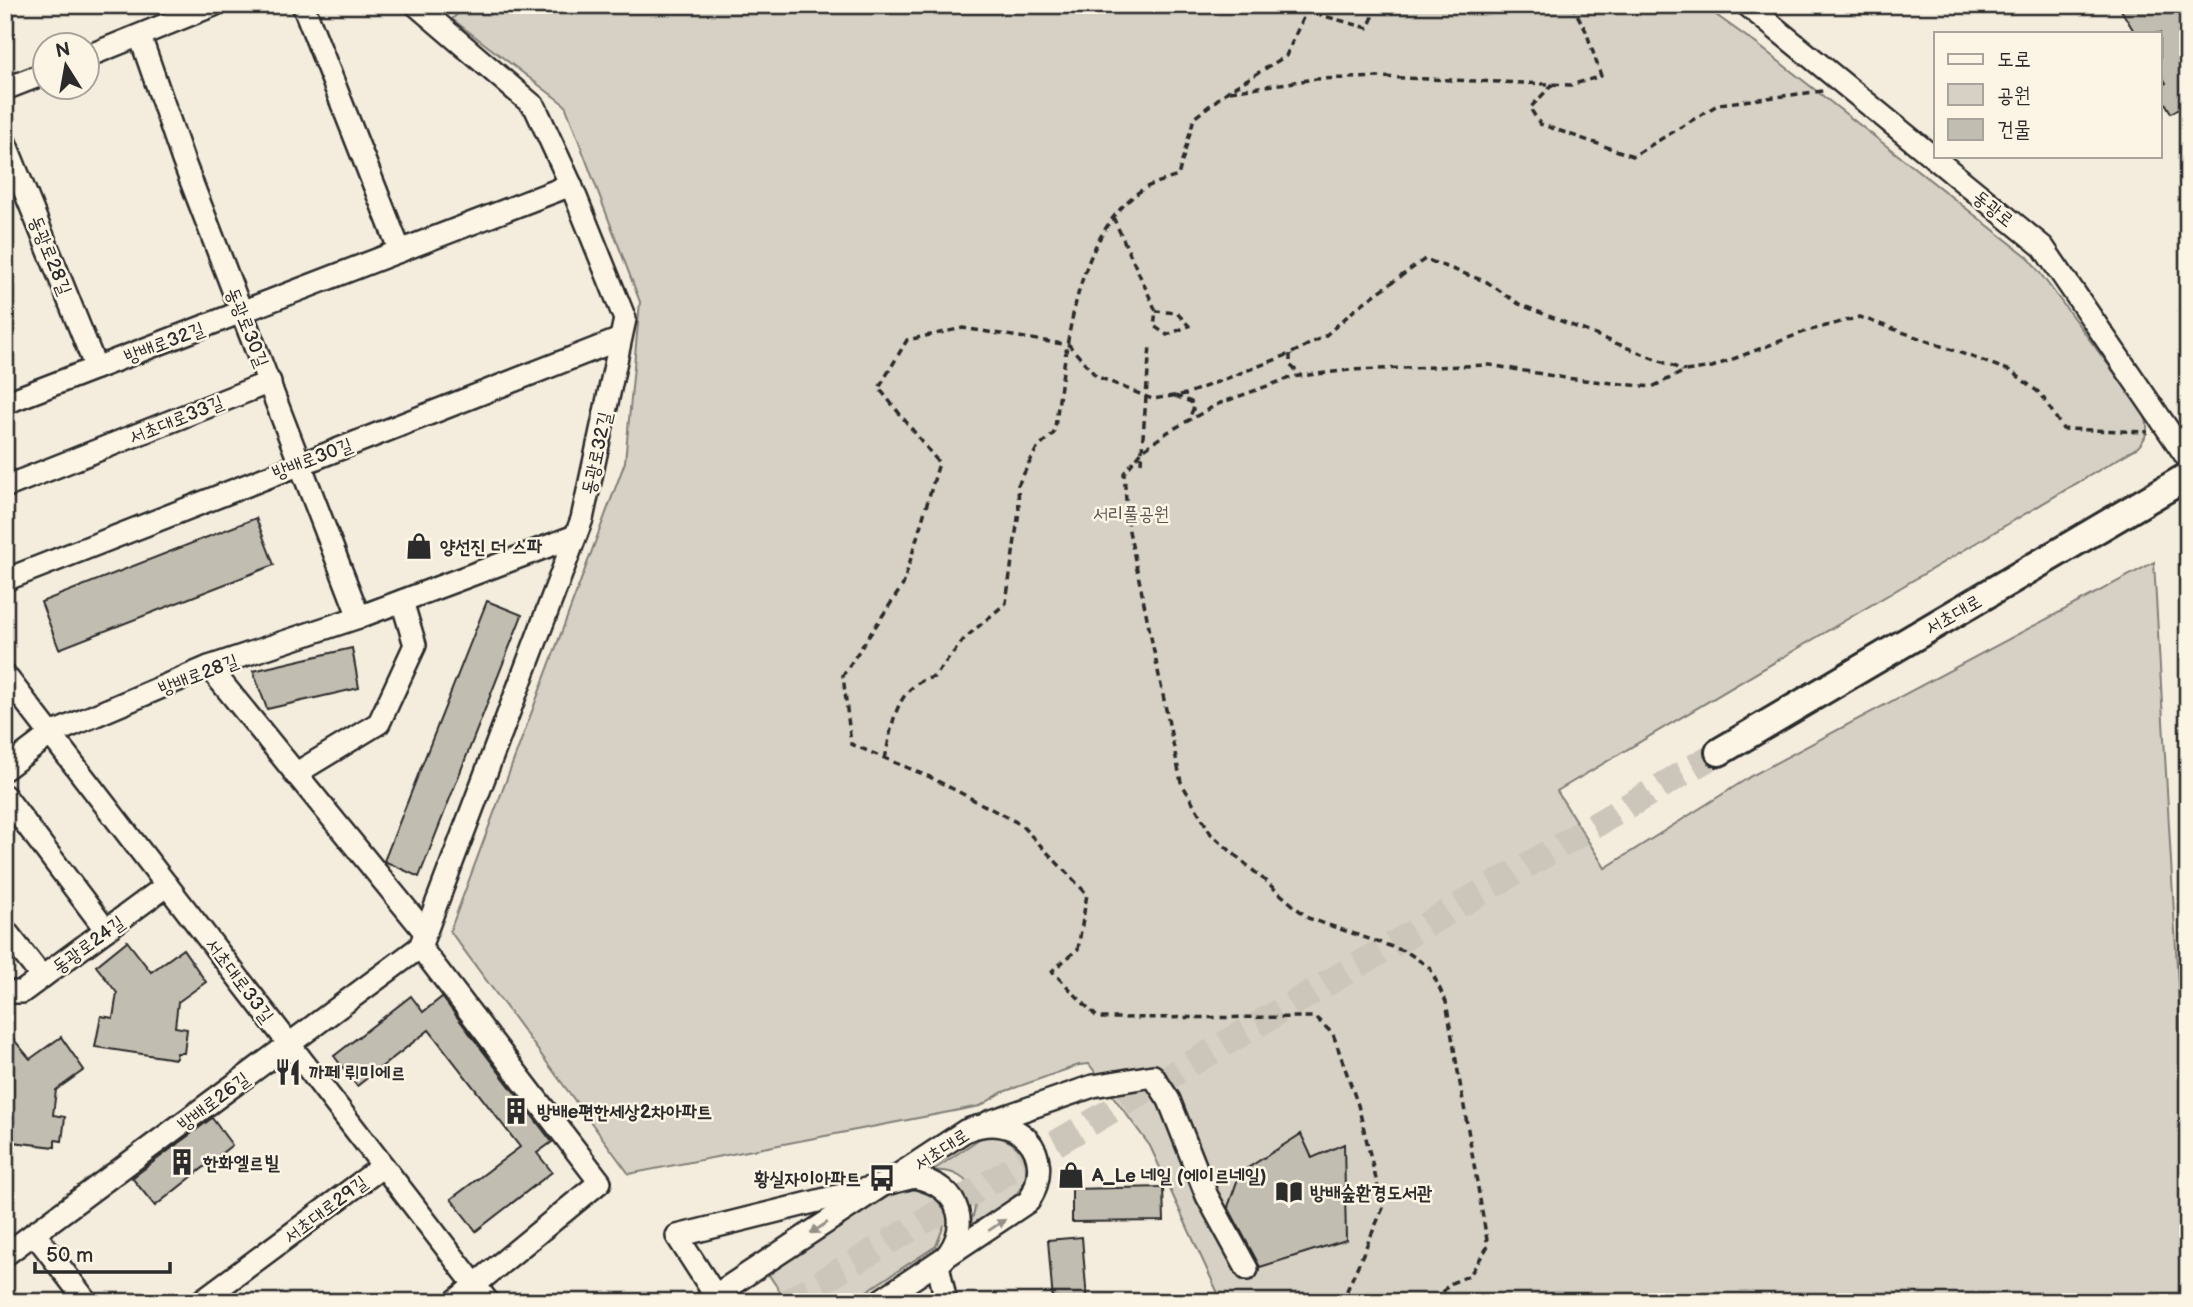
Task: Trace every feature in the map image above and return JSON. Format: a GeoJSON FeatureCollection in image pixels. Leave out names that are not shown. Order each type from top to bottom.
{"type":"FeatureCollection","features":[{"type":"Feature","properties":{"kind":"main road","name":"서초대로"},"geometry":{"type":"LineString","coordinates":[[1719,752],[2188,476]]}},
{"type":"Feature","properties":{"kind":"street"},"geometry":{"type":"LineString","coordinates":[[102,51],[214,5]]}},
{"type":"Feature","properties":{"kind":"street"},"geometry":{"type":"LineString","coordinates":[[303,5],[400,251]]}},
{"type":"Feature","properties":{"kind":"street","name":"동광로32길"},"geometry":{"type":"LineString","coordinates":[[416,5],[535,107],[571,185],[625,319],[575,536],[423,939]]}},
{"type":"Feature","properties":{"kind":"street","name":"동광로"},"geometry":{"type":"LineString","coordinates":[[1747,5],[2043,247],[2188,459]]}},
{"type":"Feature","properties":{"kind":"street","name":"동광로30길"},"geometry":{"type":"LineString","coordinates":[[139,36],[183,160],[359,617]]}},
{"type":"Feature","properties":{"kind":"street"},"geometry":{"type":"LineString","coordinates":[[5,89],[32,78]]}},
{"type":"Feature","properties":{"kind":"street","name":"동광로28길"},"geometry":{"type":"LineString","coordinates":[[5,142],[96,368]]}},
{"type":"Feature","properties":{"kind":"street","name":"방배로32길"},"geometry":{"type":"LineString","coordinates":[[5,403],[571,185]]}},
{"type":"Feature","properties":{"kind":"street","name":"방배로30길"},"geometry":{"type":"LineString","coordinates":[[5,580],[620,339]]}},
{"type":"Feature","properties":{"kind":"street","name":"서초대로33길"},"geometry":{"type":"LineString","coordinates":[[5,487],[270,382]]}},
{"type":"Feature","properties":{"kind":"street","name":"방배로28길"},"geometry":{"type":"LineString","coordinates":[[5,769],[51,734],[209,667],[359,617],[575,536]]}},
{"type":"Feature","properties":{"kind":"street"},"geometry":{"type":"LineString","coordinates":[[295,774],[379,723],[415,645],[402,601]]}},
{"type":"Feature","properties":{"kind":"street"},"geometry":{"type":"LineString","coordinates":[[209,667],[423,939],[600,1182],[482,1294],[454,1302]]}},
{"type":"Feature","properties":{"kind":"street","name":"서초대로33길"},"geometry":{"type":"LineString","coordinates":[[5,675],[482,1294]]}},
{"type":"Feature","properties":{"kind":"street"},"geometry":{"type":"LineString","coordinates":[[5,796],[106,930]]}},
{"type":"Feature","properties":{"kind":"street","name":"동광로24길"},"geometry":{"type":"LineString","coordinates":[[5,992],[22,992],[167,885]]}},
{"type":"Feature","properties":{"kind":"street"},"geometry":{"type":"LineString","coordinates":[[5,930],[42,977]]}},
{"type":"Feature","properties":{"kind":"street","name":"방배로26길"},"geometry":{"type":"LineString","coordinates":[[5,1255],[289,1044],[423,939]]}},
{"type":"Feature","properties":{"kind":"street"},"geometry":{"type":"LineString","coordinates":[[979,1125],[1093,1086],[1153,1076],[1169,1100],[1207,1196],[1247,1269]]}},
{"type":"Feature","properties":{"kind":"street","name":"서초대로"},"geometry":{"type":"LineString","coordinates":[[878,1302],[937,1265],[1017,1212],[1037,1189],[1038,1159],[1022,1134],[994,1123],[979,1125],[886,1185],[710,1298],[677,1236],[886,1185],[899,1178],[929,1180],[952,1198],[960,1227],[957,1242],[937,1265]]}},
{"type":"Feature","properties":{"kind":"street","name":"서초대로29길"},"geometry":{"type":"LineString","coordinates":[[200,1302],[383,1166]]}},
{"type":"Feature","properties":{"kind":"street"},"geometry":{"type":"LineString","coordinates":[[34,1233],[87,1302]]}},
{"type":"Feature","properties":{"kind":"street"},"geometry":{"type":"LineString","coordinates":[[937,1265],[946,1302]]}},
{"type":"Feature","properties":{"kind":"path"},"geometry":{"type":"LineString","coordinates":[[885,759],[896,706],[921,680],[934,677],[965,638],[1006,603],[1019,511],[1018,485],[1036,450],[1054,433],[1081,278],[1113,217],[1140,190],[1178,176],[1194,118],[1228,91],[1286,55],[1306,11],[1368,28],[1378,5]]}},
{"type":"Feature","properties":{"kind":"path"},"geometry":{"type":"LineString","coordinates":[[1228,91],[1315,79],[1382,77],[1571,85],[1601,76],[1586,30],[1572,5]]}},
{"type":"Feature","properties":{"kind":"path"},"geometry":{"type":"LineString","coordinates":[[1553,84],[1530,108],[1539,124],[1633,156],[1719,104],[1849,89]]}},
{"type":"Feature","properties":{"kind":"path"},"geometry":{"type":"LineString","coordinates":[[1113,217],[1156,311],[1154,326],[1167,335],[1189,326],[1177,313],[1156,311]]}},
{"type":"Feature","properties":{"kind":"path"},"geometry":{"type":"LineString","coordinates":[[1342,1302],[1383,1209],[1358,1105],[1333,1034],[1315,1017],[1098,1018],[1052,971],[1079,949],[1087,894],[1020,824],[930,777],[851,744],[843,676],[902,585],[939,463],[879,388],[907,340],[963,328],[1069,345],[1096,376],[1152,399],[1174,395],[1290,354],[1325,336],[1359,306],[1425,259],[1487,282],[1519,304],[1685,371]]}},
{"type":"Feature","properties":{"kind":"path"},"geometry":{"type":"LineString","coordinates":[[1436,1302],[1449,1284],[1470,1275],[1488,1246],[1446,1002],[1430,968],[1407,951],[1308,918],[1211,834],[1181,782],[1128,526],[1124,473],[1144,449],[1188,421],[1250,390],[1301,376],[1350,370],[1490,365],[1565,378],[1652,387],[1685,371],[1712,368],[1807,331],[1860,317],[2011,371],[2041,394],[2063,429],[2171,432]]}},
{"type":"Feature","properties":{"kind":"path"},"geometry":{"type":"LineString","coordinates":[[1142,463],[1150,345]]}},
{"type":"Feature","properties":{"kind":"path"},"geometry":{"type":"LineString","coordinates":[[1290,354],[1290,365],[1301,376]]}},
{"type":"Feature","properties":{"kind":"path"},"geometry":{"type":"LineString","coordinates":[[1174,395],[1191,402],[1194,407],[1188,421]]}},
{"type":"Feature","properties":{"kind":"green space","name":"서리풀공원"},"geometry":{"type":"Polygon","coordinates":[[[467,5],[1702,5],[1758,45],[2028,257],[2142,410],[2147,425],[2146,434],[2138,447],[1557,791],[1605,868],[1753,775],[2154,562],[2188,1160],[2188,1302],[1222,1302],[1150,1146],[1089,1064],[1079,1065],[1003,1092],[980,1106],[629,1174],[450,931],[625,462],[640,302],[565,105],[452,19],[467,5]]]}},
{"type":"Feature","properties":{"kind":"green space"},"geometry":{"type":"Polygon","coordinates":[[[993,1136],[1011,1143],[1021,1152],[1026,1170],[1025,1181],[1010,1199],[968,1227],[975,1205],[970,1186],[955,1174],[932,1171],[982,1137],[993,1136]]]}},
{"type":"Feature","properties":{"kind":"green space"},"geometry":{"type":"Polygon","coordinates":[[[911,1188],[932,1196],[939,1204],[944,1225],[936,1246],[850,1302],[787,1302],[767,1272],[900,1189],[911,1188]]]}},
{"type":"Feature","properties":{"kind":"building"},"geometry":{"type":"Polygon","coordinates":[[[2118,5],[2188,5],[2188,103],[2171,113],[2162,97],[2162,86],[2166,83],[2162,76],[2162,32],[2134,32],[2118,5]]]}},
{"type":"Feature","properties":{"kind":"building"},"geometry":{"type":"Polygon","coordinates":[[[256,518],[274,565],[59,649],[41,602],[256,518]]]}},
{"type":"Feature","properties":{"kind":"building"},"geometry":{"type":"Polygon","coordinates":[[[487,601],[522,615],[419,877],[384,861],[487,601]]]}},
{"type":"Feature","properties":{"kind":"building"},"geometry":{"type":"Polygon","coordinates":[[[352,648],[359,688],[267,709],[253,671],[352,648]]]}},
{"type":"Feature","properties":{"kind":"building"},"geometry":{"type":"Polygon","coordinates":[[[127,941],[151,972],[183,949],[206,982],[178,1002],[175,1027],[187,1029],[184,1053],[177,1053],[176,1059],[95,1047],[101,1016],[113,1018],[117,993],[96,966],[127,941]]]}},
{"type":"Feature","properties":{"kind":"building","name":"방배e편한세상2차아파트"},"geometry":{"type":"Polygon","coordinates":[[[411,996],[423,1012],[442,997],[552,1142],[537,1153],[552,1172],[476,1231],[451,1199],[520,1147],[429,1030],[357,1086],[334,1056],[411,996]]]}},
{"type":"Feature","properties":{"kind":"building"},"geometry":{"type":"Polygon","coordinates":[[[5,1029],[30,1059],[61,1037],[84,1070],[56,1090],[53,1115],[65,1117],[62,1141],[55,1140],[55,1147],[5,1141],[5,1029]]]}},
{"type":"Feature","properties":{"kind":"building","name":"한화엘르빌"},"geometry":{"type":"Polygon","coordinates":[[[212,1118],[232,1145],[155,1206],[132,1178],[212,1118]]]}},
{"type":"Feature","properties":{"kind":"building","name":"방배숲환경도서관"},"geometry":{"type":"Polygon","coordinates":[[[1301,1134],[1312,1158],[1344,1144],[1346,1240],[1260,1267],[1228,1207],[1240,1173],[1301,1134]]]}},
{"type":"Feature","properties":{"kind":"building"},"geometry":{"type":"Polygon","coordinates":[[[1163,1187],[1164,1221],[1072,1222],[1072,1189],[1163,1187]]]}},
{"type":"Feature","properties":{"kind":"building"},"geometry":{"type":"Polygon","coordinates":[[[1082,1237],[1087,1300],[1053,1302],[1048,1240],[1082,1237]]]}},
{"type":"Feature","properties":{"kind":"tunnel"},"geometry":{"type":"LineString","coordinates":[[787,1302],[1719,752]]}},
{"type":"Feature","properties":{"kind":"place","name":"양선진 더 스파"},"geometry":{"type":"Point","coordinates":[419,546]}},
{"type":"Feature","properties":{"kind":"place","name":"까페 뤼미에르"},"geometry":{"type":"Point","coordinates":[288,1072]}},
{"type":"Feature","properties":{"kind":"place","name":"방배e편한세상2차아파트"},"geometry":{"type":"Point","coordinates":[516,1111]}},
{"type":"Feature","properties":{"kind":"place","name":"한화엘르빌"},"geometry":{"type":"Point","coordinates":[182,1162]}},
{"type":"Feature","properties":{"kind":"place","name":"A_Le 네일 (에이르네일)"},"geometry":{"type":"Point","coordinates":[1071,1175]}},
{"type":"Feature","properties":{"kind":"place","name":"황실자이아파트"},"geometry":{"type":"Point","coordinates":[882,1178]}},
{"type":"Feature","properties":{"kind":"place","name":"방배숲환경도서관"},"geometry":{"type":"Point","coordinates":[1289,1192]}}]}
